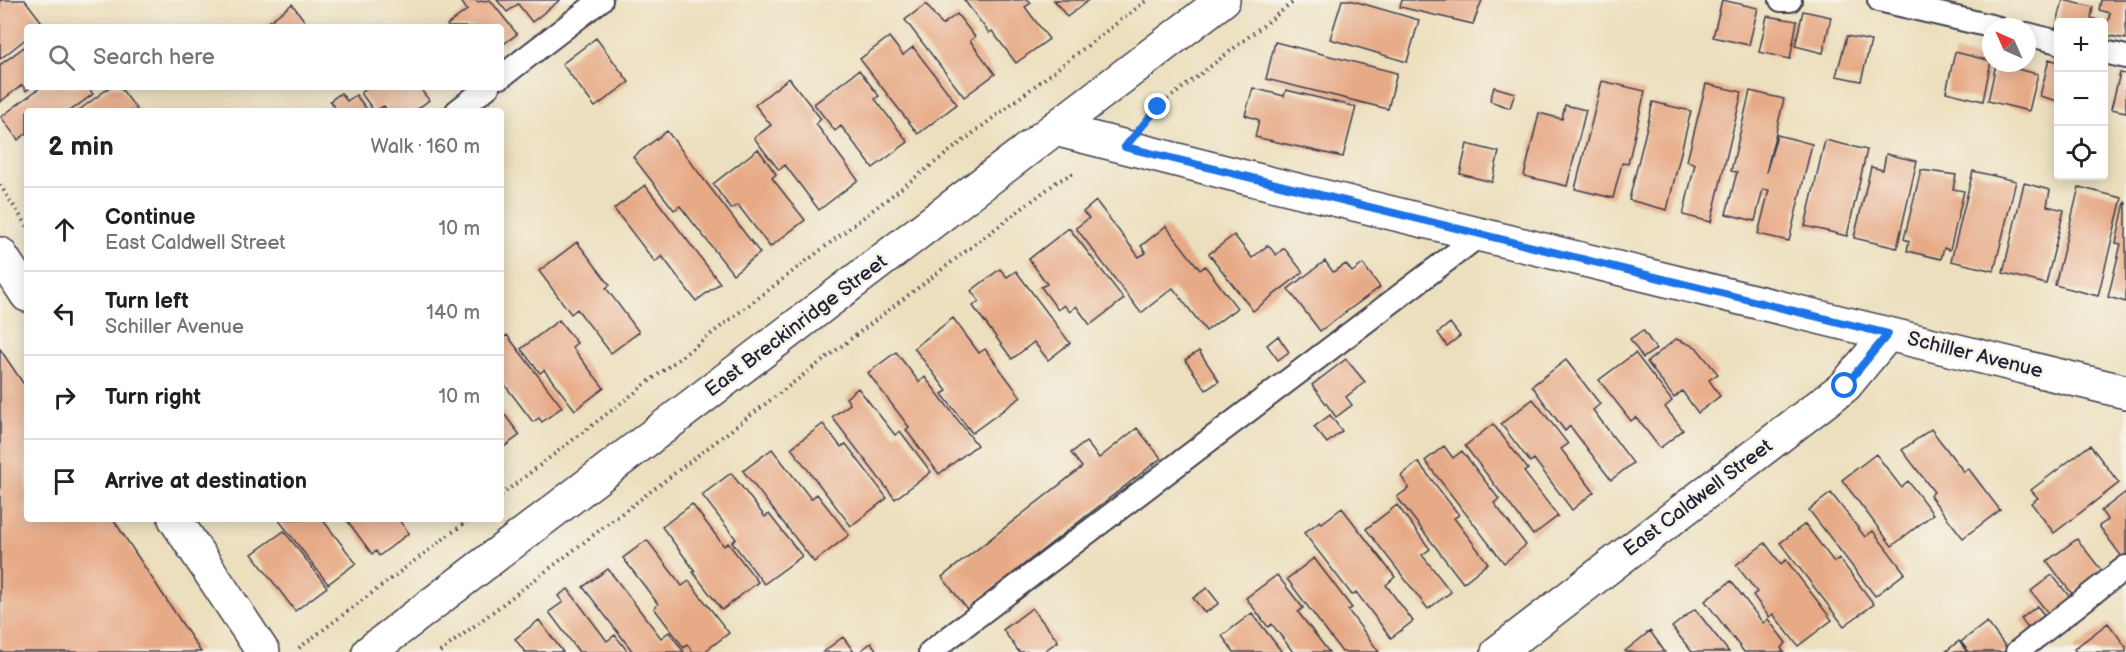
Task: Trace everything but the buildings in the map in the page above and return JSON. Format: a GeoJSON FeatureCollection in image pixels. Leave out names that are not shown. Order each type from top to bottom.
{"type":"FeatureCollection","features":[{"type":"Feature","properties":{"kind":"street","name":"East Breckinridge Street"},"geometry":{"type":"LineString","coordinates":[[369,652],[1223,0]]}},
{"type":"Feature","properties":{"kind":"street","name":"Schiller Avenue"},"geometry":{"type":"LineString","coordinates":[[1055,129],[2126,392]]}},
{"type":"Feature","properties":{"kind":"street"},"geometry":{"type":"LineString","coordinates":[[0,254],[24,290]]}},
{"type":"Feature","properties":{"kind":"street","name":"East Caldwell Street"},"geometry":{"type":"LineString","coordinates":[[1498,652],[1845,386],[1888,334]]}},
{"type":"Feature","properties":{"kind":"street"},"geometry":{"type":"LineString","coordinates":[[177,522],[263,652]]}},
{"type":"Feature","properties":{"kind":"lane"},"geometry":{"type":"LineString","coordinates":[[504,75],[601,0]]}},
{"type":"Feature","properties":{"kind":"lane"},"geometry":{"type":"LineString","coordinates":[[1781,0],[1790,0]]}},
{"type":"Feature","properties":{"kind":"lane"},"geometry":{"type":"LineString","coordinates":[[1879,0],[1982,24]]}},
{"type":"Feature","properties":{"kind":"lane"},"geometry":{"type":"LineString","coordinates":[[2036,36],[2054,41]]}},
{"type":"Feature","properties":{"kind":"lane"},"geometry":{"type":"LineString","coordinates":[[2108,53],[2126,57]]}},
{"type":"Feature","properties":{"kind":"lane"},"geometry":{"type":"LineString","coordinates":[[461,108],[484,90]]}},
{"type":"Feature","properties":{"kind":"lane"},"geometry":{"type":"LineString","coordinates":[[930,652],[1480,235]]}},
{"type":"Feature","properties":{"kind":"lane"},"geometry":{"type":"LineString","coordinates":[[2017,652],[2126,567]]}},
{"type":"Feature","properties":{"kind":"path"},"geometry":{"type":"LineString","coordinates":[[504,493],[1147,0]]}},
{"type":"Feature","properties":{"kind":"path"},"geometry":{"type":"LineString","coordinates":[[1125,147],[1158,107],[1296,0]]}},
{"type":"Feature","properties":{"kind":"path"},"geometry":{"type":"LineString","coordinates":[[440,652],[1048,189],[1077,171]]}},
{"type":"Feature","properties":{"kind":"path"},"geometry":{"type":"LineString","coordinates":[[0,185],[24,221]]}},
{"type":"Feature","properties":{"kind":"path"},"geometry":{"type":"LineString","coordinates":[[293,639],[300,649],[466,522]]}},
{"type":"Feature","properties":{"kind":"route"},"geometry":{"type":"LineString","coordinates":[[1158,107],[1125,147],[1888,334],[1845,386]]}}]}
